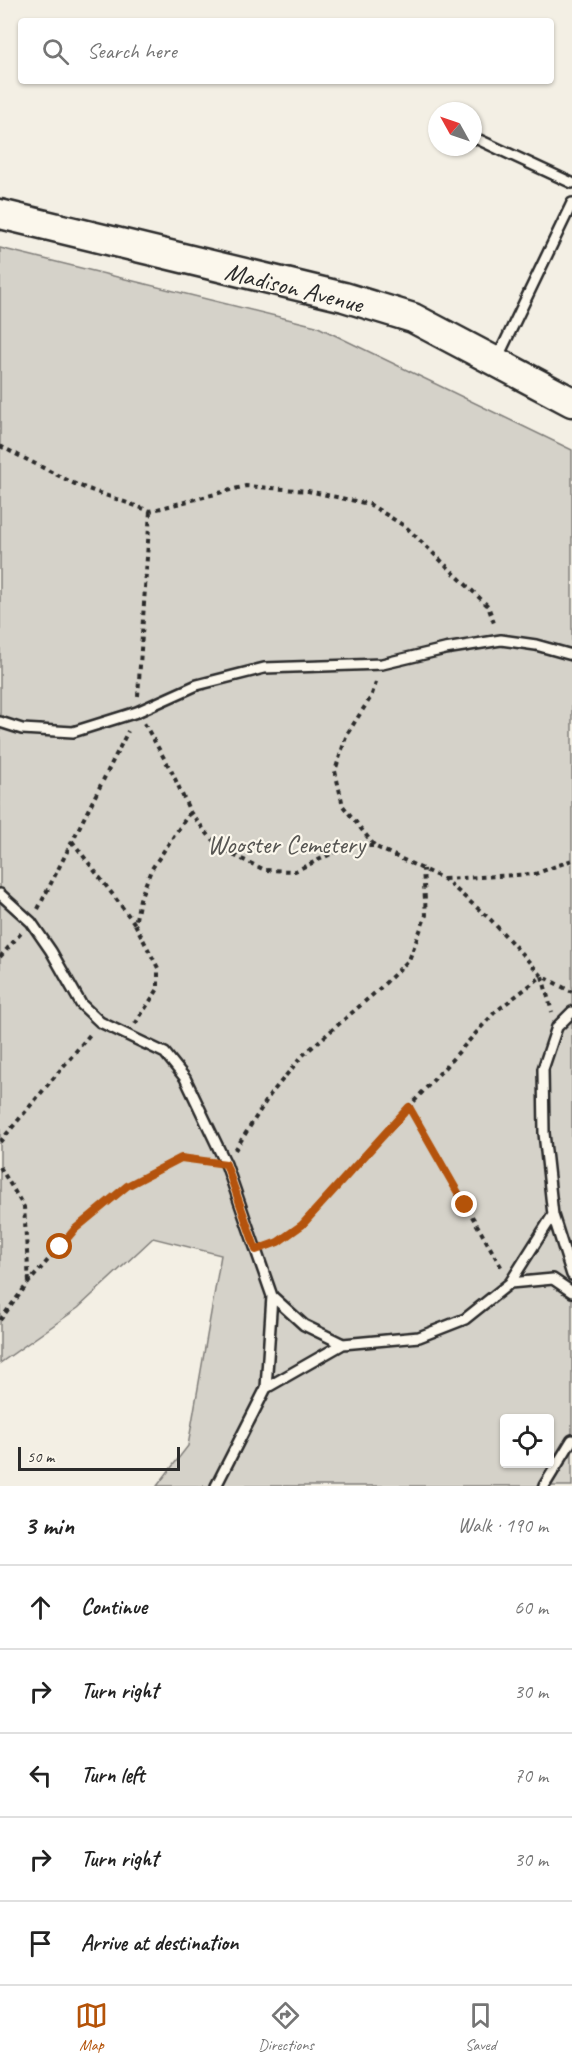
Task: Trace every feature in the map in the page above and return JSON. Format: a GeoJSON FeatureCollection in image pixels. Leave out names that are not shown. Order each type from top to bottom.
{"type":"FeatureCollection","features":[{"type":"Feature","properties":{"kind":"main road","name":"Madison Avenue"},"geometry":{"type":"LineString","coordinates":[[0,214],[344,297],[413,318],[572,402]]}},
{"type":"Feature","properties":{"kind":"lane"},"geometry":{"type":"LineString","coordinates":[[482,141],[572,183]]}},
{"type":"Feature","properties":{"kind":"lane"},"geometry":{"type":"LineString","coordinates":[[496,361],[572,203]]}},
{"type":"Feature","properties":{"kind":"lane"},"geometry":{"type":"LineString","coordinates":[[0,722],[22,729],[73,732],[137,712],[197,686],[264,668],[382,664],[445,649],[501,640],[536,645],[572,655]]}},
{"type":"Feature","properties":{"kind":"lane"},"geometry":{"type":"LineString","coordinates":[[0,894],[31,922],[51,951],[81,1004],[100,1023],[165,1053],[184,1078],[226,1164],[272,1296],[266,1388],[216,1486]]}},
{"type":"Feature","properties":{"kind":"lane"},"geometry":{"type":"LineString","coordinates":[[572,1012],[557,1027],[543,1069],[544,1133],[554,1215],[572,1275]]}},
{"type":"Feature","properties":{"kind":"lane"},"geometry":{"type":"LineString","coordinates":[[266,1388],[343,1344],[419,1337],[465,1319],[510,1283],[554,1215]]}},
{"type":"Feature","properties":{"kind":"lane"},"geometry":{"type":"LineString","coordinates":[[510,1283],[553,1279],[572,1292]]}},
{"type":"Feature","properties":{"kind":"lane"},"geometry":{"type":"LineString","coordinates":[[272,1296],[304,1325],[343,1344]]}},
{"type":"Feature","properties":{"kind":"lane"},"geometry":{"type":"LineString","coordinates":[[544,1486],[572,1440]]}},
{"type":"Feature","properties":{"kind":"path"},"geometry":{"type":"LineString","coordinates":[[0,446],[77,485],[150,511],[246,486],[308,491],[369,504],[406,526],[488,606],[501,640]]}},
{"type":"Feature","properties":{"kind":"path"},"geometry":{"type":"LineString","coordinates":[[0,957],[31,922],[137,712],[150,511]]}},
{"type":"Feature","properties":{"kind":"path"},"geometry":{"type":"LineString","coordinates":[[374,846],[343,806],[335,771],[347,734],[371,697],[382,664]]}},
{"type":"Feature","properties":{"kind":"path"},"geometry":{"type":"LineString","coordinates":[[137,712],[172,772],[190,812],[210,837],[233,855],[265,870],[295,871],[348,846],[374,846],[444,879],[491,920],[542,976],[572,992]]}},
{"type":"Feature","properties":{"kind":"path"},"geometry":{"type":"LineString","coordinates":[[135,924],[140,899],[151,870],[190,812]]}},
{"type":"Feature","properties":{"kind":"path"},"geometry":{"type":"LineString","coordinates":[[72,841],[135,924],[158,968],[158,989],[128,1035]]}},
{"type":"Feature","properties":{"kind":"path"},"geometry":{"type":"LineString","coordinates":[[444,879],[535,874],[572,860]]}},
{"type":"Feature","properties":{"kind":"path"},"geometry":{"type":"LineString","coordinates":[[0,1320],[75,1229],[127,1186],[181,1158],[226,1164],[270,1095],[302,1056],[409,960],[426,915],[423,869]]}},
{"type":"Feature","properties":{"kind":"path"},"geometry":{"type":"LineString","coordinates":[[542,976],[557,1027]]}},
{"type":"Feature","properties":{"kind":"path"},"geometry":{"type":"LineString","coordinates":[[256,1250],[278,1242],[302,1225],[495,1012],[542,976]]}},
{"type":"Feature","properties":{"kind":"path"},"geometry":{"type":"LineString","coordinates":[[0,1142],[100,1023]]}},
{"type":"Feature","properties":{"kind":"path"},"geometry":{"type":"LineString","coordinates":[[409,1107],[510,1283]]}},
{"type":"Feature","properties":{"kind":"path"},"geometry":{"type":"LineString","coordinates":[[0,1167],[24,1207],[29,1282]]}},
{"type":"Feature","properties":{"kind":"green space","name":"Wooster Cemetery"},"geometry":{"type":"Polygon","coordinates":[[[0,248],[316,326],[572,450],[572,1486],[157,1486],[188,1446],[221,1255],[153,1238],[78,1308],[0,1363],[0,248]]]}},
{"type":"Feature","properties":{"kind":"route"},"geometry":{"type":"LineString","coordinates":[[60,1247],[75,1229],[127,1186],[181,1158],[226,1164],[256,1250],[278,1242],[302,1225],[409,1107],[465,1205]]}}]}
